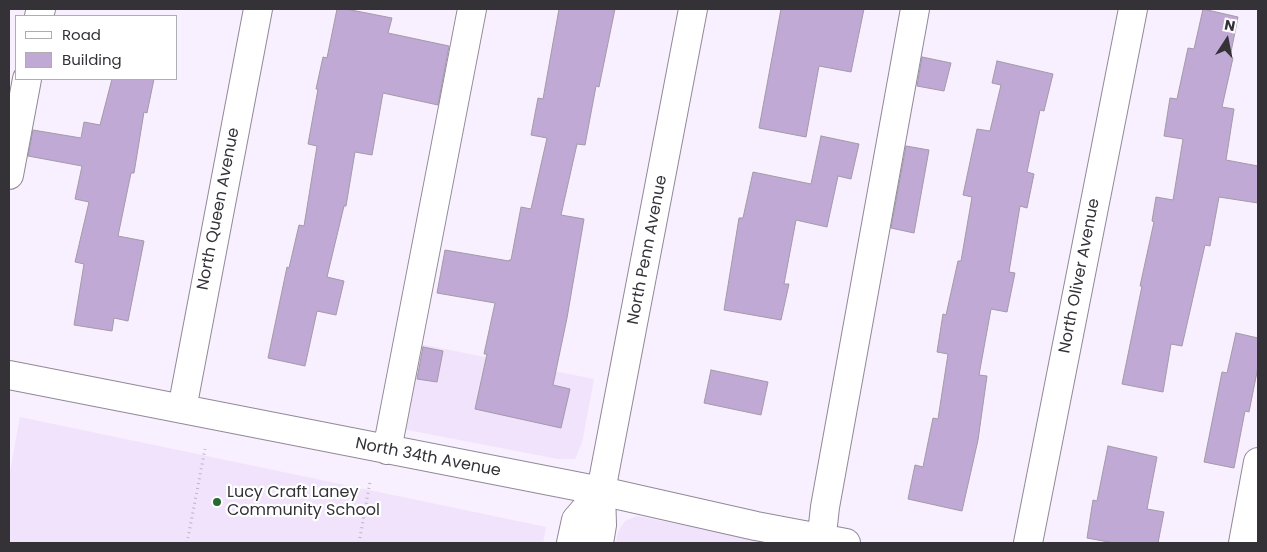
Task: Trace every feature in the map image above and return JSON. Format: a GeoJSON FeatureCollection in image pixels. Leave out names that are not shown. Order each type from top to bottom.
{"type":"FeatureCollection","features":[{"type":"Feature","properties":{"kind":"street","name":"North Queen Avenue"},"geometry":{"type":"LineString","coordinates":[[182,409],[258,9]]}},
{"type":"Feature","properties":{"kind":"street"},"geometry":{"type":"LineString","coordinates":[[387,450],[472,9]]}},
{"type":"Feature","properties":{"kind":"street","name":"North Penn Avenue"},"geometry":{"type":"LineString","coordinates":[[599,543],[602,525],[601,491],[693,9]]}},
{"type":"Feature","properties":{"kind":"street"},"geometry":{"type":"LineString","coordinates":[[830,542],[825,507],[915,9]]}},
{"type":"Feature","properties":{"kind":"street","name":"North Oliver Avenue"},"geometry":{"type":"LineString","coordinates":[[1028,543],[1133,9]]}},
{"type":"Feature","properties":{"kind":"street"},"geometry":{"type":"LineString","coordinates":[[9,175],[27,80]]}},
{"type":"Feature","properties":{"kind":"street","name":"North 34th Avenue"},"geometry":{"type":"LineString","coordinates":[[9,375],[601,491],[754,535],[830,542]]}},
{"type":"Feature","properties":{"kind":"street"},"geometry":{"type":"LineString","coordinates":[[1243,543],[1258,462]]}},
{"type":"Feature","properties":{"kind":"street","name":"North Penn Avenue"},"geometry":{"type":"LineString","coordinates":[[572,543],[576,520],[601,491]]}},
{"type":"Feature","properties":{"kind":"path"},"geometry":{"type":"LineString","coordinates":[[187,543],[206,449]]}},
{"type":"Feature","properties":{"kind":"path"},"geometry":{"type":"LineString","coordinates":[[359,543],[370,482]]}},
{"type":"Feature","properties":{"kind":"shaded area"},"geometry":{"type":"Polygon","coordinates":[[[415,343],[594,379],[582,443],[575,459],[558,459],[397,428],[415,343]]]}},
{"type":"Feature","properties":{"kind":"shaded area","name":"Lucy Craft Laney Community School"},"geometry":{"type":"Polygon","coordinates":[[[20,417],[546,527],[543,543],[9,543],[9,477],[20,417]]]}},
{"type":"Feature","properties":{"kind":"shaded area"},"geometry":{"type":"Polygon","coordinates":[[[637,516],[774,543],[616,543],[618,532],[625,521],[637,516]]]}},
{"type":"Feature","properties":{"kind":"building"},"geometry":{"type":"Polygon","coordinates":[[[337,9],[392,18],[388,33],[449,46],[438,105],[383,93],[372,155],[355,152],[346,206],[344,206],[327,277],[344,281],[336,315],[317,311],[305,366],[268,358],[287,267],[289,268],[299,225],[304,226],[317,146],[308,144],[318,89],[316,89],[323,57],[327,58],[337,9]]]}},
{"type":"Feature","properties":{"kind":"building"},"geometry":{"type":"Polygon","coordinates":[[[559,9],[615,9],[599,87],[596,86],[585,145],[577,144],[561,215],[584,219],[553,385],[570,389],[561,428],[475,409],[487,354],[484,354],[495,303],[437,293],[445,250],[511,260],[521,207],[531,209],[547,138],[531,135],[538,98],[543,99],[559,9]]]}},
{"type":"Feature","properties":{"kind":"building"},"geometry":{"type":"Polygon","coordinates":[[[781,9],[864,9],[851,72],[819,66],[806,137],[759,128],[781,9]]]}},
{"type":"Feature","properties":{"kind":"building"},"geometry":{"type":"Polygon","coordinates":[[[1203,9],[1238,17],[1230,57],[1233,58],[1222,107],[1234,109],[1226,160],[1258,166],[1258,203],[1219,197],[1210,246],[1205,245],[1182,346],[1171,344],[1163,392],[1122,384],[1154,222],[1152,221],[1156,197],[1173,200],[1183,139],[1164,136],[1170,98],[1177,99],[1188,48],[1194,49],[1203,9]]]}},
{"type":"Feature","properties":{"kind":"building"},"geometry":{"type":"Polygon","coordinates":[[[922,57],[951,63],[944,91],[917,86],[922,57]]]}},
{"type":"Feature","properties":{"kind":"building"},"geometry":{"type":"Polygon","coordinates":[[[997,61],[1053,74],[1044,111],[1040,110],[1027,172],[1034,174],[1027,208],[1020,206],[1009,272],[1015,273],[1007,312],[991,309],[979,375],[987,376],[978,440],[962,511],[908,499],[915,465],[923,467],[933,418],[938,419],[948,354],[937,352],[943,314],[946,315],[958,261],[961,261],[972,197],[963,195],[977,129],[990,131],[1001,85],[992,83],[997,61]]]}},
{"type":"Feature","properties":{"kind":"building"},"geometry":{"type":"Polygon","coordinates":[[[112,80],[154,80],[147,113],[144,112],[134,173],[131,173],[118,236],[144,241],[128,321],[114,318],[112,331],[74,325],[84,264],[75,262],[89,202],[75,199],[82,166],[28,156],[33,130],[81,138],[84,122],[100,125],[112,80]]]}},
{"type":"Feature","properties":{"kind":"building"},"geometry":{"type":"Polygon","coordinates":[[[821,136],[859,144],[851,179],[838,176],[827,227],[796,220],[784,284],[789,284],[781,320],[724,310],[739,218],[743,218],[753,172],[811,184],[821,136]]]}},
{"type":"Feature","properties":{"kind":"building"},"geometry":{"type":"Polygon","coordinates":[[[906,146],[929,150],[914,233],[891,228],[906,146]]]}},
{"type":"Feature","properties":{"kind":"building"},"geometry":{"type":"Polygon","coordinates":[[[1236,333],[1258,338],[1258,367],[1249,412],[1245,411],[1234,468],[1204,462],[1222,372],[1227,373],[1236,333]]]}},
{"type":"Feature","properties":{"kind":"building"},"geometry":{"type":"Polygon","coordinates":[[[423,347],[443,351],[437,382],[417,379],[423,347]]]}},
{"type":"Feature","properties":{"kind":"building"},"geometry":{"type":"Polygon","coordinates":[[[711,370],[768,382],[761,415],[704,403],[711,370]]]}},
{"type":"Feature","properties":{"kind":"building"},"geometry":{"type":"Polygon","coordinates":[[[1108,446],[1157,457],[1147,509],[1164,512],[1158,543],[1114,543],[1087,538],[1093,500],[1097,501],[1108,446]]]}},
{"type":"Feature","properties":{"kind":"place","name":"Lucy Craft Laney Community School"},"geometry":{"type":"Point","coordinates":[217,502]}}]}
